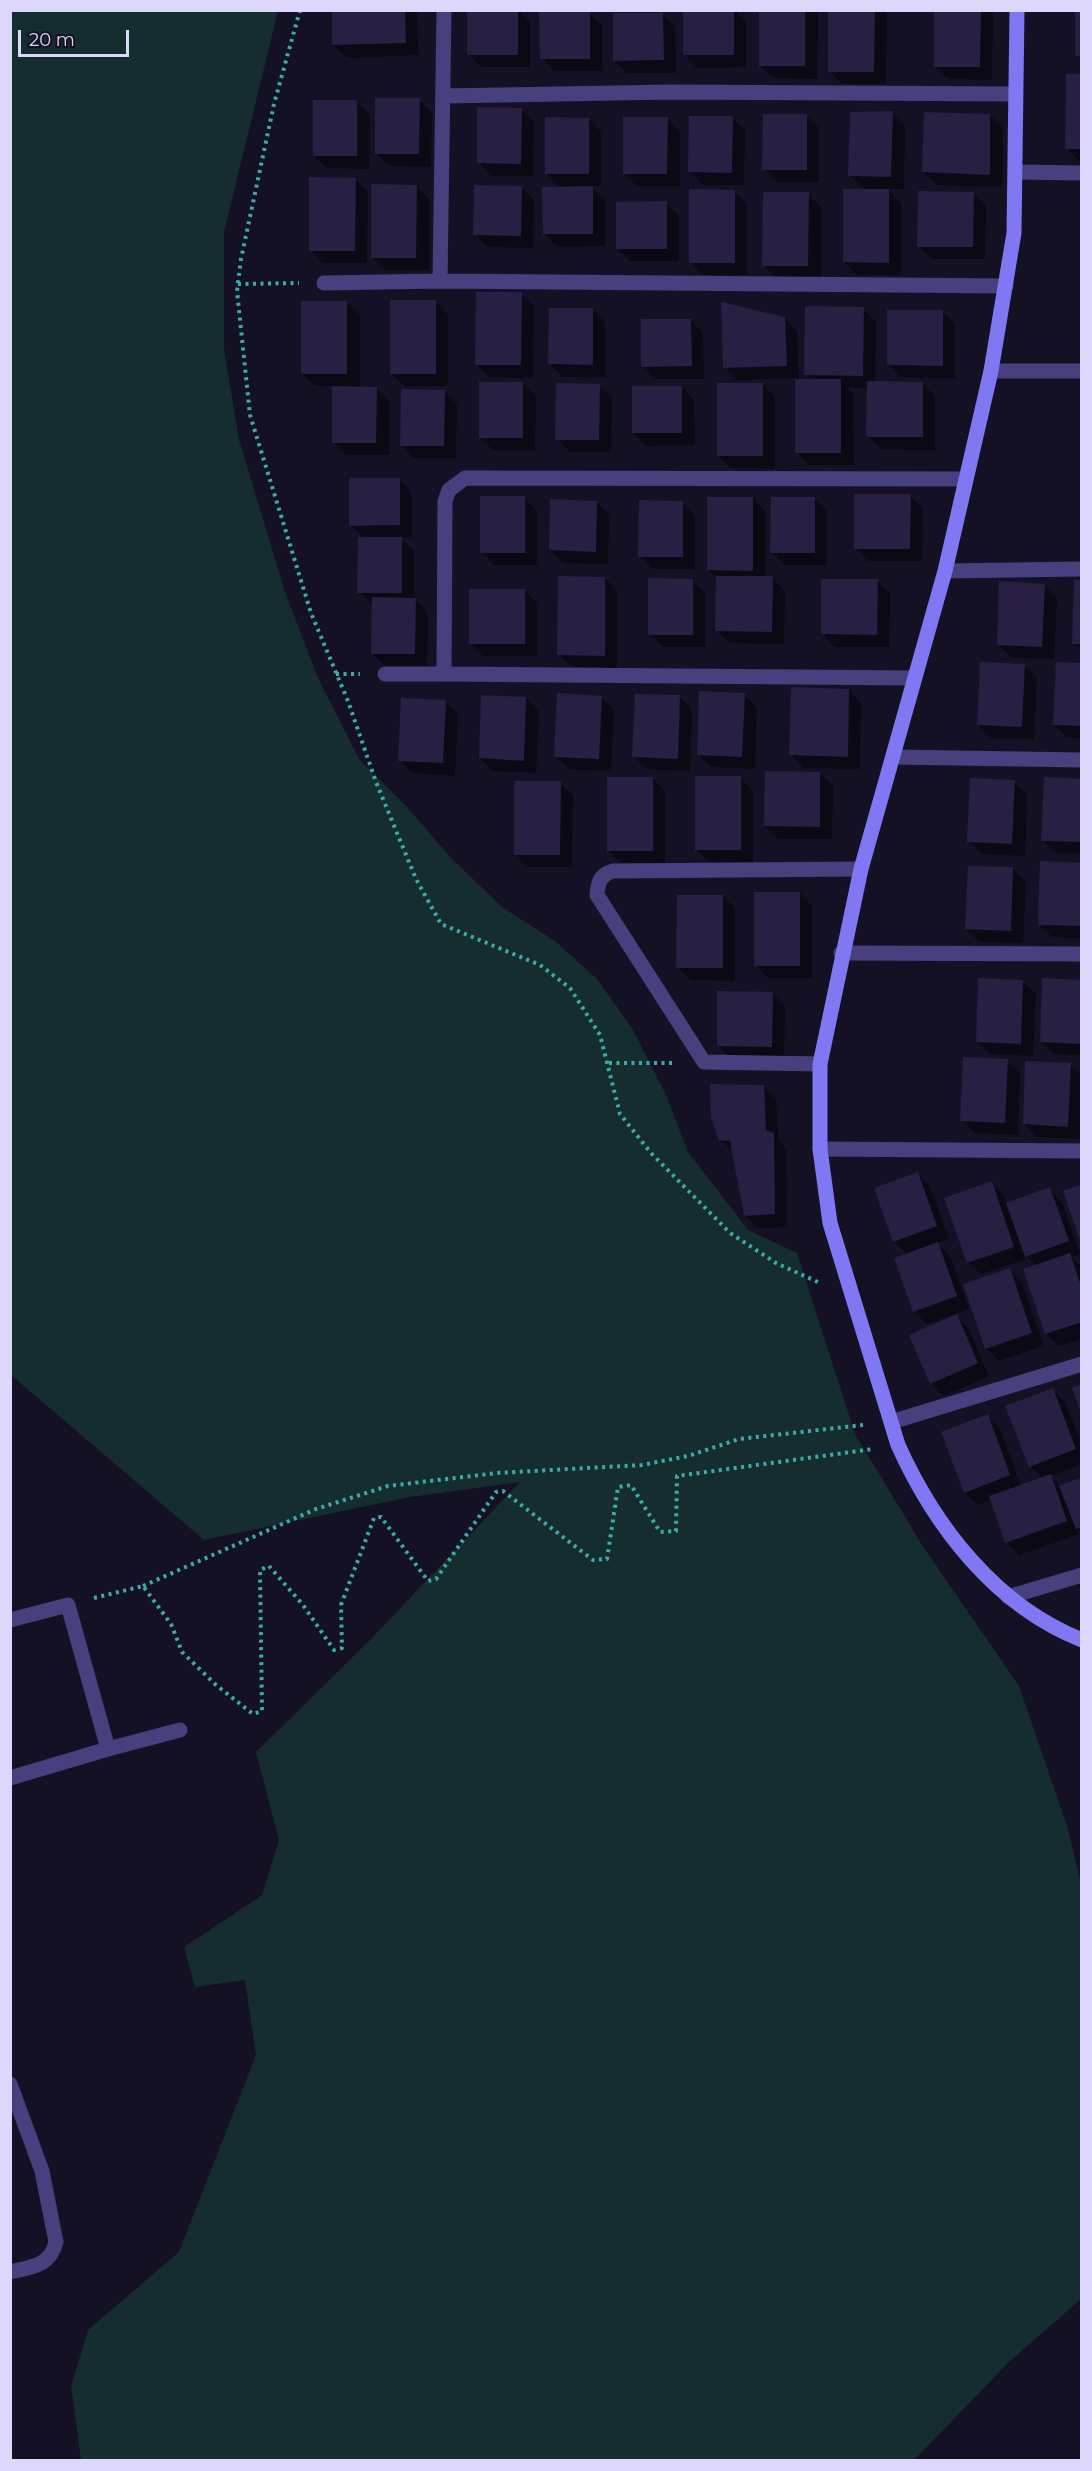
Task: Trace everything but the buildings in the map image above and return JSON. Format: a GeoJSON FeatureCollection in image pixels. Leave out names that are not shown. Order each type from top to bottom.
{"type":"FeatureCollection","features":[{"type":"Feature","properties":{"kind":"street"},"geometry":{"type":"LineString","coordinates":[[440,280],[444,10]]}},
{"type":"Feature","properties":{"kind":"street"},"geometry":{"type":"LineString","coordinates":[[1017,10],[1015,94],[1017,172],[1014,233],[1006,286],[991,371],[945,571],[861,869],[842,953],[820,1064],[820,1149],[830,1223],[898,1445],[929,1504],[962,1550],[1008,1597],[1068,1634],[1082,1640]]}},
{"type":"Feature","properties":{"kind":"street"},"geometry":{"type":"LineString","coordinates":[[444,96],[672,92],[1015,94]]}},
{"type":"Feature","properties":{"kind":"street"},"geometry":{"type":"LineString","coordinates":[[1017,172],[1082,172]]}},
{"type":"Feature","properties":{"kind":"street"},"geometry":{"type":"LineString","coordinates":[[324,283],[440,280],[1006,286]]}},
{"type":"Feature","properties":{"kind":"street"},"geometry":{"type":"LineString","coordinates":[[991,371],[1082,371]]}},
{"type":"Feature","properties":{"kind":"street"},"geometry":{"type":"LineString","coordinates":[[444,674],[445,501],[449,490],[465,478],[965,479]]}},
{"type":"Feature","properties":{"kind":"street"},"geometry":{"type":"LineString","coordinates":[[945,571],[1082,569]]}},
{"type":"Feature","properties":{"kind":"street"},"geometry":{"type":"LineString","coordinates":[[385,674],[914,678]]}},
{"type":"Feature","properties":{"kind":"street"},"geometry":{"type":"LineString","coordinates":[[893,757],[1082,760]]}},
{"type":"Feature","properties":{"kind":"street"},"geometry":{"type":"LineString","coordinates":[[820,1064],[704,1062],[597,895],[598,883],[604,874],[614,872],[861,869]]}},
{"type":"Feature","properties":{"kind":"street"},"geometry":{"type":"LineString","coordinates":[[842,953],[1082,954]]}},
{"type":"Feature","properties":{"kind":"street"},"geometry":{"type":"LineString","coordinates":[[820,1149],[1082,1150]]}},
{"type":"Feature","properties":{"kind":"street"},"geometry":{"type":"LineString","coordinates":[[891,1422],[1082,1364]]}},
{"type":"Feature","properties":{"kind":"street"},"geometry":{"type":"LineString","coordinates":[[1008,1597],[1082,1575]]}},
{"type":"Feature","properties":{"kind":"street"},"geometry":{"type":"LineString","coordinates":[[10,1620],[68,1605],[108,1749]]}},
{"type":"Feature","properties":{"kind":"street"},"geometry":{"type":"LineString","coordinates":[[10,1778],[180,1730]]}},
{"type":"Feature","properties":{"kind":"street"},"geometry":{"type":"LineString","coordinates":[[10,2084],[42,2170],[56,2242],[54,2252],[40,2265],[10,2272]]}},
{"type":"Feature","properties":{"kind":"path"},"geometry":{"type":"LineString","coordinates":[[300,10],[274,105],[241,259],[238,284],[250,416],[311,612],[416,879],[441,924],[540,965],[570,988],[600,1035],[609,1063],[620,1114],[651,1153],[730,1233],[776,1263],[818,1283],[849,1284]]}},
{"type":"Feature","properties":{"kind":"path"},"geometry":{"type":"LineString","coordinates":[[238,284],[324,283]]}},
{"type":"Feature","properties":{"kind":"path"},"geometry":{"type":"LineString","coordinates":[[609,1063],[704,1062]]}},
{"type":"Feature","properties":{"kind":"path"},"geometry":{"type":"LineString","coordinates":[[68,1605],[143,1587],[316,1509],[388,1486],[497,1473],[642,1465],[688,1456],[739,1439],[891,1422]]}},
{"type":"Feature","properties":{"kind":"path"},"geometry":{"type":"LineString","coordinates":[[143,1587],[171,1624],[182,1652],[216,1685],[253,1714],[262,1711],[260,1570],[269,1566],[303,1605],[334,1650],[342,1648],[341,1605],[374,1518],[381,1517],[428,1581],[436,1579],[496,1492],[503,1491],[593,1560],[607,1559],[618,1487],[631,1485],[660,1532],[676,1531],[676,1476],[898,1445]]}},
{"type":"Feature","properties":{"kind":"green space"},"geometry":{"type":"Polygon","coordinates":[[[11,10],[278,11],[224,232],[224,349],[239,440],[285,592],[317,676],[359,759],[407,807],[452,859],[502,907],[555,941],[597,979],[632,1028],[666,1095],[688,1152],[748,1230],[797,1253],[855,1434],[922,1545],[1019,1686],[1067,1826],[1081,1883],[1081,2299],[1010,2361],[914,2460],[81,2460],[71,2386],[88,2330],[179,2252],[256,2055],[245,1980],[195,1987],[184,1947],[262,1895],[279,1840],[256,1752],[370,1640],[520,1482],[410,1497],[204,1540],[11,1375],[11,10]]]}}]}
